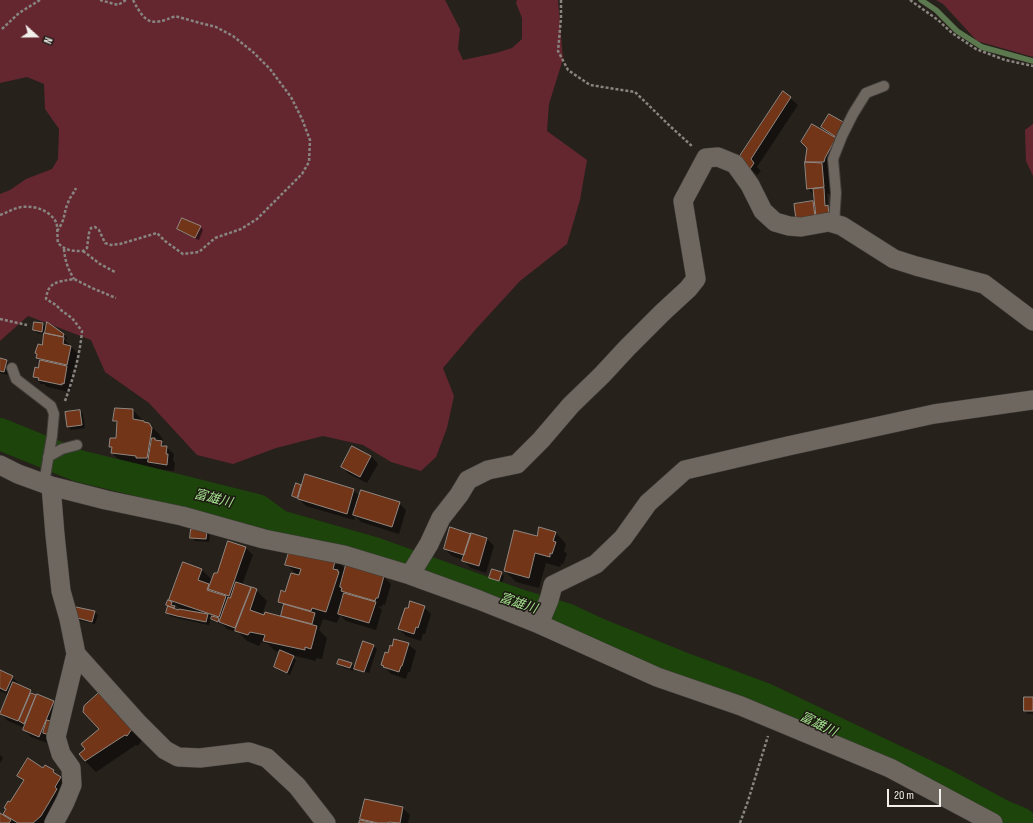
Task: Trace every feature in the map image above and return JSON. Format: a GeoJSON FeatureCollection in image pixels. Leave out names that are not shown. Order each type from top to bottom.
{"type":"FeatureCollection","features":[{"type":"Feature","properties":{"kind":"street"},"geometry":{"type":"LineString","coordinates":[[410,575],[429,544],[441,518],[459,495],[468,480],[488,470],[517,464],[541,440],[571,405],[688,289],[696,279],[683,201],[706,158],[718,157],[735,164],[750,185],[763,211],[775,222],[795,227],[829,222],[842,226],[894,259],[984,284],[1033,321]]}},
{"type":"Feature","properties":{"kind":"street"},"geometry":{"type":"LineString","coordinates":[[544,614],[553,585],[596,564],[623,538],[648,503],[685,470],[934,414],[1033,400]]}},
{"type":"Feature","properties":{"kind":"street"},"geometry":{"type":"LineString","coordinates":[[0,465],[18,474],[48,484],[106,500],[182,516],[264,539],[344,555],[410,575],[479,600],[544,614],[657,677],[774,719],[890,768],[993,823]]}},
{"type":"Feature","properties":{"kind":"street"},"geometry":{"type":"LineString","coordinates":[[48,484],[61,591],[69,619],[76,654],[56,737],[61,754],[71,768],[72,785],[54,823]]}},
{"type":"Feature","properties":{"kind":"street"},"geometry":{"type":"LineString","coordinates":[[76,654],[138,723],[165,750],[178,757],[200,758],[249,752],[268,758],[297,786],[326,823]]}},
{"type":"Feature","properties":{"kind":"lane"},"geometry":{"type":"LineString","coordinates":[[834,224],[836,193],[833,159],[853,114],[866,93],[884,86]]}},
{"type":"Feature","properties":{"kind":"lane"},"geometry":{"type":"LineString","coordinates":[[12,368],[16,378],[52,406],[54,414],[48,457],[48,484]]}},
{"type":"Feature","properties":{"kind":"lane"},"geometry":{"type":"LineString","coordinates":[[48,457],[62,449],[77,445]]}},
{"type":"Feature","properties":{"kind":"path"},"geometry":{"type":"LineString","coordinates":[[2,29],[19,13],[40,0]]}},
{"type":"Feature","properties":{"kind":"path"},"geometry":{"type":"LineString","coordinates":[[100,0],[118,5],[126,0]]}},
{"type":"Feature","properties":{"kind":"path"},"geometry":{"type":"LineString","coordinates":[[83,251],[87,248],[91,228],[95,227],[99,230],[105,243],[111,245],[157,234],[183,254],[199,252],[214,238],[241,229],[257,219],[302,174],[309,162],[310,140],[291,97],[270,68],[253,52],[233,36],[216,27],[175,16],[167,20],[155,22],[147,19],[140,14],[133,0]]}},
{"type":"Feature","properties":{"kind":"path"},"geometry":{"type":"LineString","coordinates":[[561,0],[558,51],[568,70],[590,85],[635,92],[706,158]]}},
{"type":"Feature","properties":{"kind":"path"},"geometry":{"type":"LineString","coordinates":[[910,0],[976,50],[1005,60],[1033,66]]}},
{"type":"Feature","properties":{"kind":"path"},"geometry":{"type":"LineString","coordinates":[[57,231],[62,225],[68,202],[76,188]]}},
{"type":"Feature","properties":{"kind":"path"},"geometry":{"type":"LineString","coordinates":[[0,215],[16,208],[27,206],[41,209],[50,215],[57,223],[58,243],[64,249],[67,267],[74,279],[116,298]]}},
{"type":"Feature","properties":{"kind":"path"},"geometry":{"type":"LineString","coordinates":[[64,249],[83,251],[100,264],[115,272]]}},
{"type":"Feature","properties":{"kind":"path"},"geometry":{"type":"LineString","coordinates":[[54,414],[64,402],[71,386],[81,345],[82,331],[72,318],[46,299],[47,290],[53,284],[74,279]]}},
{"type":"Feature","properties":{"kind":"path"},"geometry":{"type":"LineString","coordinates":[[0,319],[27,325]]}},
{"type":"Feature","properties":{"kind":"path"},"geometry":{"type":"LineString","coordinates":[[740,823],[774,719]]}},
{"type":"Feature","properties":{"kind":"shaded area"},"geometry":{"type":"Polygon","coordinates":[[[0,0],[445,0],[460,29],[458,49],[463,60],[512,48],[522,39],[522,18],[516,3],[517,0],[558,0],[563,59],[549,104],[547,131],[587,160],[580,200],[567,244],[520,281],[443,368],[454,396],[447,428],[436,457],[421,471],[391,462],[363,445],[323,436],[276,448],[233,464],[197,455],[149,403],[105,372],[91,340],[28,316],[0,341],[0,194],[10,190],[26,179],[52,169],[58,159],[59,129],[45,109],[44,84],[27,77],[0,83],[0,0]]]}},
{"type":"Feature","properties":{"kind":"shaded area"},"geometry":{"type":"Polygon","coordinates":[[[936,0],[1033,0],[1033,57],[977,41],[943,4],[936,0]]]}},
{"type":"Feature","properties":{"kind":"shaded area"},"geometry":{"type":"Polygon","coordinates":[[[1033,124],[1033,176],[1026,161],[1025,130],[1033,124]]]}},
{"type":"Feature","properties":{"kind":"building"},"geometry":{"type":"Polygon","coordinates":[[[783,91],[791,97],[751,159],[754,163],[750,169],[738,159],[783,91]]]}},
{"type":"Feature","properties":{"kind":"building"},"geometry":{"type":"Polygon","coordinates":[[[829,114],[845,123],[836,137],[821,127],[829,114]]]}},
{"type":"Feature","properties":{"kind":"building"},"geometry":{"type":"Polygon","coordinates":[[[812,124],[836,138],[824,162],[805,162],[807,148],[801,142],[812,124]]]}},
{"type":"Feature","properties":{"kind":"building"},"geometry":{"type":"Polygon","coordinates":[[[805,162],[822,163],[824,187],[807,189],[805,162]]]}},
{"type":"Feature","properties":{"kind":"building"},"geometry":{"type":"Polygon","coordinates":[[[824,188],[825,206],[828,205],[829,216],[816,217],[813,189],[824,188]]]}},
{"type":"Feature","properties":{"kind":"building"},"geometry":{"type":"Polygon","coordinates":[[[813,201],[815,217],[796,220],[794,204],[813,201]]]}},
{"type":"Feature","properties":{"kind":"building"},"geometry":{"type":"Polygon","coordinates":[[[182,218],[201,226],[195,238],[177,229],[182,218]]]}},
{"type":"Feature","properties":{"kind":"building"},"geometry":{"type":"Polygon","coordinates":[[[34,322],[43,323],[42,332],[33,330],[34,322]]]}},
{"type":"Feature","properties":{"kind":"building"},"geometry":{"type":"Polygon","coordinates":[[[47,322],[64,334],[63,337],[45,333],[47,322]]]}},
{"type":"Feature","properties":{"kind":"building"},"geometry":{"type":"Polygon","coordinates":[[[44,333],[64,337],[63,344],[71,346],[67,365],[36,358],[37,354],[35,353],[38,344],[42,345],[44,333]]]}},
{"type":"Feature","properties":{"kind":"building"},"geometry":{"type":"Polygon","coordinates":[[[0,358],[7,360],[4,372],[0,371],[0,358]]]}},
{"type":"Feature","properties":{"kind":"building"},"geometry":{"type":"Polygon","coordinates":[[[40,360],[67,366],[64,384],[62,383],[62,385],[38,380],[39,378],[33,377],[35,367],[38,368],[40,360]]]}},
{"type":"Feature","properties":{"kind":"building"},"geometry":{"type":"Polygon","coordinates":[[[115,408],[133,409],[133,419],[149,423],[152,428],[147,458],[136,458],[136,456],[111,453],[112,447],[109,447],[110,438],[116,438],[117,421],[113,421],[115,408]]]}},
{"type":"Feature","properties":{"kind":"building"},"geometry":{"type":"Polygon","coordinates":[[[80,410],[82,425],[67,427],[65,412],[80,410]]]}},
{"type":"Feature","properties":{"kind":"building"},"geometry":{"type":"Polygon","coordinates":[[[152,438],[162,441],[161,446],[167,446],[167,465],[148,462],[152,438]]]}},
{"type":"Feature","properties":{"kind":"building"},"geometry":{"type":"Polygon","coordinates":[[[352,446],[371,456],[360,477],[341,467],[352,446]]]}},
{"type":"Feature","properties":{"kind":"building"},"geometry":{"type":"Polygon","coordinates":[[[305,474],[354,489],[347,514],[298,499],[305,474]]]}},
{"type":"Feature","properties":{"kind":"building"},"geometry":{"type":"Polygon","coordinates":[[[296,483],[301,485],[297,498],[292,496],[296,483]]]}},
{"type":"Feature","properties":{"kind":"building"},"geometry":{"type":"Polygon","coordinates":[[[361,490],[400,502],[392,527],[353,515],[361,490]]]}},
{"type":"Feature","properties":{"kind":"building"},"geometry":{"type":"Polygon","coordinates":[[[450,527],[471,534],[464,555],[444,549],[450,527]]]}},
{"type":"Feature","properties":{"kind":"building"},"geometry":{"type":"Polygon","coordinates":[[[539,527],[556,532],[553,541],[556,542],[552,554],[550,553],[550,557],[535,553],[529,578],[504,571],[514,530],[537,536],[539,527]]]}},
{"type":"Feature","properties":{"kind":"building"},"geometry":{"type":"Polygon","coordinates":[[[191,529],[207,531],[206,539],[190,538],[191,529]]]}},
{"type":"Feature","properties":{"kind":"building"},"geometry":{"type":"Polygon","coordinates":[[[471,533],[487,538],[479,566],[462,561],[471,533]]]}},
{"type":"Feature","properties":{"kind":"building"},"geometry":{"type":"Polygon","coordinates":[[[228,541],[246,547],[229,596],[208,589],[214,573],[217,573],[228,541]]]}},
{"type":"Feature","properties":{"kind":"building"},"geometry":{"type":"Polygon","coordinates":[[[291,546],[336,558],[333,569],[338,570],[339,572],[326,612],[312,608],[311,611],[278,602],[281,590],[285,592],[291,573],[299,575],[301,569],[285,565],[291,546]]]}},
{"type":"Feature","properties":{"kind":"building"},"geometry":{"type":"Polygon","coordinates":[[[183,562],[202,569],[198,580],[209,584],[207,590],[226,596],[219,617],[169,600],[183,562]]]}},
{"type":"Feature","properties":{"kind":"building"},"geometry":{"type":"Polygon","coordinates":[[[346,565],[384,576],[378,598],[376,598],[375,601],[341,591],[342,588],[340,587],[346,565]]]}},
{"type":"Feature","properties":{"kind":"building"},"geometry":{"type":"Polygon","coordinates":[[[492,569],[502,572],[499,581],[489,578],[492,569]]]}},
{"type":"Feature","properties":{"kind":"building"},"geometry":{"type":"Polygon","coordinates":[[[236,582],[251,587],[235,628],[219,622],[228,597],[230,598],[236,582]]]}},
{"type":"Feature","properties":{"kind":"building"},"geometry":{"type":"Polygon","coordinates":[[[252,587],[257,589],[250,610],[264,615],[265,612],[317,626],[311,649],[305,647],[305,650],[263,641],[265,635],[250,632],[248,635],[235,631],[252,587]]]}},
{"type":"Feature","properties":{"kind":"building"},"geometry":{"type":"Polygon","coordinates":[[[344,593],[376,602],[369,623],[338,614],[344,593]]]}},
{"type":"Feature","properties":{"kind":"building"},"geometry":{"type":"Polygon","coordinates":[[[168,600],[172,602],[171,605],[175,606],[174,608],[166,605],[168,600]]]}},
{"type":"Feature","properties":{"kind":"building"},"geometry":{"type":"Polygon","coordinates":[[[410,601],[425,606],[418,628],[416,627],[414,634],[398,629],[405,608],[408,608],[410,601]]]}},
{"type":"Feature","properties":{"kind":"building"},"geometry":{"type":"Polygon","coordinates":[[[284,604],[315,613],[312,624],[281,616],[284,604]]]}},
{"type":"Feature","properties":{"kind":"building"},"geometry":{"type":"Polygon","coordinates":[[[168,606],[178,610],[208,614],[206,622],[166,613],[168,606]]]}},
{"type":"Feature","properties":{"kind":"building"},"geometry":{"type":"Polygon","coordinates":[[[76,607],[95,611],[92,622],[74,617],[76,607]]]}},
{"type":"Feature","properties":{"kind":"building"},"geometry":{"type":"Polygon","coordinates":[[[212,616],[219,618],[218,622],[211,619],[212,616]]]}},
{"type":"Feature","properties":{"kind":"building"},"geometry":{"type":"Polygon","coordinates":[[[394,639],[409,643],[399,672],[381,665],[385,652],[388,653],[390,645],[392,646],[394,639]]]}},
{"type":"Feature","properties":{"kind":"building"},"geometry":{"type":"Polygon","coordinates":[[[363,641],[374,645],[364,672],[354,669],[363,641]]]}},
{"type":"Feature","properties":{"kind":"building"},"geometry":{"type":"Polygon","coordinates":[[[280,650],[294,656],[287,673],[274,667],[280,650]]]}},
{"type":"Feature","properties":{"kind":"building"},"geometry":{"type":"Polygon","coordinates":[[[339,659],[352,663],[350,668],[337,664],[339,659]]]}},
{"type":"Feature","properties":{"kind":"building"},"geometry":{"type":"Polygon","coordinates":[[[0,670],[13,676],[6,691],[0,688],[0,670]]]}},
{"type":"Feature","properties":{"kind":"building"},"geometry":{"type":"Polygon","coordinates":[[[13,682],[31,690],[18,721],[0,714],[13,682]]]}},
{"type":"Feature","properties":{"kind":"building"},"geometry":{"type":"Polygon","coordinates":[[[101,691],[134,726],[127,736],[125,735],[85,761],[79,754],[85,749],[81,744],[99,729],[83,712],[84,706],[101,691]]]}},
{"type":"Feature","properties":{"kind":"building"},"geometry":{"type":"Polygon","coordinates":[[[31,693],[36,695],[24,724],[19,721],[31,693]]]}},
{"type":"Feature","properties":{"kind":"building"},"geometry":{"type":"Polygon","coordinates":[[[37,694],[54,701],[39,737],[23,730],[37,694]]]}},
{"type":"Feature","properties":{"kind":"building"},"geometry":{"type":"Polygon","coordinates":[[[1024,697],[1033,697],[1033,711],[1024,711],[1024,697]]]}},
{"type":"Feature","properties":{"kind":"building"},"geometry":{"type":"Polygon","coordinates":[[[47,720],[54,722],[49,735],[43,733],[47,720]]]}},
{"type":"Feature","properties":{"kind":"building"},"geometry":{"type":"Polygon","coordinates":[[[28,758],[43,768],[45,765],[54,770],[53,772],[61,777],[55,787],[57,789],[41,816],[33,823],[18,823],[3,814],[6,809],[4,808],[8,801],[10,802],[24,780],[17,776],[28,758]]]}},
{"type":"Feature","properties":{"kind":"building"},"geometry":{"type":"Polygon","coordinates":[[[365,799],[403,807],[400,823],[378,823],[360,819],[365,799]]]}},
{"type":"Feature","properties":{"kind":"building"},"geometry":{"type":"Polygon","coordinates":[[[0,813],[11,820],[9,823],[0,823],[0,813]]]}},
{"type":"Feature","properties":{"kind":"building"},"geometry":{"type":"Polygon","coordinates":[[[360,820],[374,823],[359,823],[360,820]]]}},
{"type":"Feature","properties":{"kind":"waterway"},"geometry":{"type":"LineString","coordinates":[[921,0],[936,10],[957,31],[982,47],[1033,61]]}},
{"type":"Feature","properties":{"kind":"waterway","name":"富雄川"},"geometry":{"type":"LineString","coordinates":[[0,434],[79,466],[257,510],[279,526],[377,554],[519,605],[566,619],[596,633],[685,669],[765,699],[945,785],[1003,816],[1020,823]]}}]}
